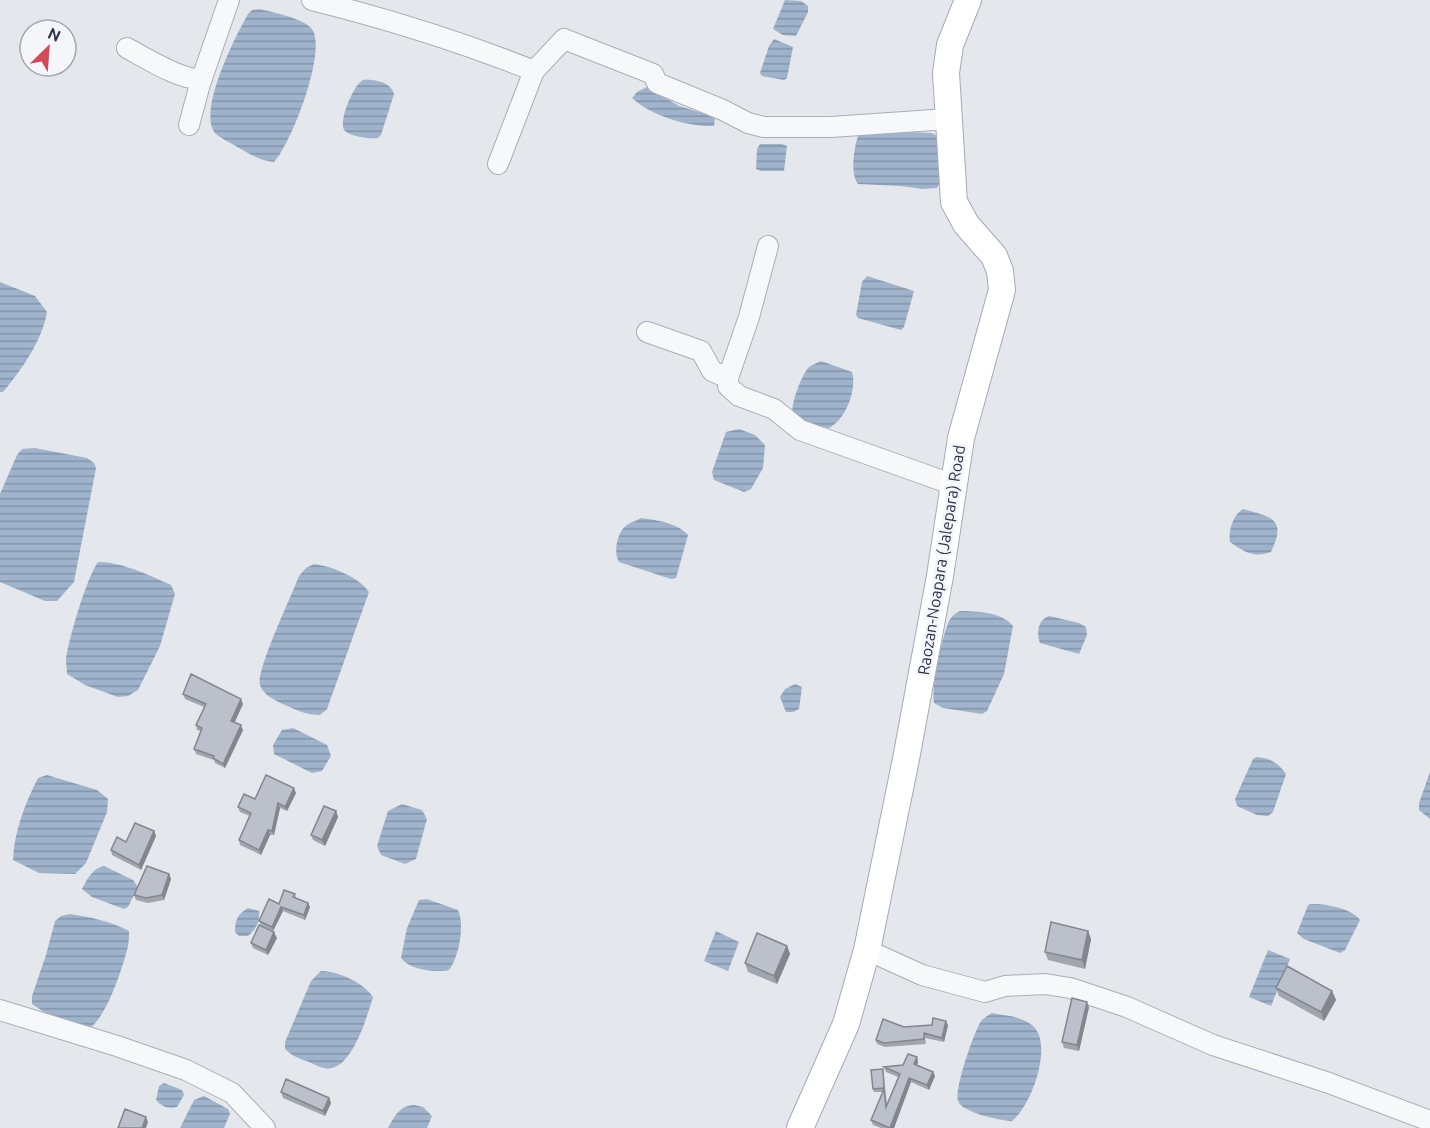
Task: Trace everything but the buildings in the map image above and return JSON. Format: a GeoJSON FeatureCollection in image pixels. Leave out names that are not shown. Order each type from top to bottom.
{"type":"FeatureCollection","features":[{"type":"Feature","properties":{"kind":"main road","name":"Raozan-Noapara (Jalepara) Road"},"geometry":{"type":"LineString","coordinates":[[800,1128],[846,1024],[867,950],[940,576],[961,438],[999,304],[1003,281],[994,256],[966,224],[954,202],[946,73],[954,32],[968,0]]}},
{"type":"Feature","properties":{"kind":"street"},"geometry":{"type":"LineString","coordinates":[[189,125],[202,78],[229,0]]}},
{"type":"Feature","properties":{"kind":"street"},"geometry":{"type":"LineString","coordinates":[[312,0],[365,13],[472,46],[534,71]]}},
{"type":"Feature","properties":{"kind":"street"},"geometry":{"type":"LineString","coordinates":[[498,164],[534,71],[564,39],[653,74],[657,83],[723,110],[748,123],[764,127],[831,127],[948,119]]}},
{"type":"Feature","properties":{"kind":"street"},"geometry":{"type":"LineString","coordinates":[[127,48],[174,72],[196,80],[202,78]]}},
{"type":"Feature","properties":{"kind":"street"},"geometry":{"type":"LineString","coordinates":[[768,246],[749,317],[728,378],[728,386],[739,396],[774,409],[800,430],[954,485]]}},
{"type":"Feature","properties":{"kind":"street"},"geometry":{"type":"LineString","coordinates":[[647,332],[701,351],[712,371],[728,378]]}},
{"type":"Feature","properties":{"kind":"street"},"geometry":{"type":"LineString","coordinates":[[867,950],[922,975],[985,992],[1005,986],[1046,984],[1070,988],[1127,1007],[1213,1045],[1329,1083],[1430,1120]]}},
{"type":"Feature","properties":{"kind":"street"},"geometry":{"type":"LineString","coordinates":[[0,1010],[186,1070],[232,1093],[265,1128]]}},
{"type":"Feature","properties":{"kind":"water"},"geometry":{"type":"Polygon","coordinates":[[[785,0],[801,1],[808,6],[808,12],[796,36],[783,35],[773,29],[785,0]]]}},
{"type":"Feature","properties":{"kind":"water"},"geometry":{"type":"Polygon","coordinates":[[[259,9],[307,24],[315,39],[312,74],[306,96],[289,137],[274,162],[256,157],[220,137],[215,133],[211,122],[214,91],[220,73],[248,14],[252,10],[259,9]]]}},
{"type":"Feature","properties":{"kind":"water"},"geometry":{"type":"Polygon","coordinates":[[[774,39],[793,47],[787,78],[784,80],[762,76],[760,73],[769,46],[774,39]]]}},
{"type":"Feature","properties":{"kind":"water"},"geometry":{"type":"Polygon","coordinates":[[[363,80],[386,84],[394,94],[378,138],[352,135],[343,127],[348,104],[355,89],[363,80]]]}},
{"type":"Feature","properties":{"kind":"water"},"geometry":{"type":"Polygon","coordinates":[[[647,87],[679,106],[715,117],[714,126],[693,125],[671,119],[650,110],[632,98],[637,92],[647,87]]]}},
{"type":"Feature","properties":{"kind":"water"},"geometry":{"type":"Polygon","coordinates":[[[908,132],[932,133],[939,137],[940,182],[937,188],[858,184],[853,168],[858,136],[908,132]]]}},
{"type":"Feature","properties":{"kind":"water"},"geometry":{"type":"Polygon","coordinates":[[[760,144],[787,146],[784,171],[756,169],[757,149],[760,144]]]}},
{"type":"Feature","properties":{"kind":"water"},"geometry":{"type":"Polygon","coordinates":[[[867,276],[914,291],[904,327],[901,330],[858,318],[856,315],[862,282],[867,276]]]}},
{"type":"Feature","properties":{"kind":"water"},"geometry":{"type":"Polygon","coordinates":[[[0,282],[35,296],[47,312],[41,334],[30,354],[3,392],[0,392],[0,282]]]}},
{"type":"Feature","properties":{"kind":"water"},"geometry":{"type":"Polygon","coordinates":[[[821,361],[852,372],[853,379],[849,403],[840,418],[829,428],[807,424],[793,415],[792,410],[802,378],[808,368],[821,361]]]}},
{"type":"Feature","properties":{"kind":"water"},"geometry":{"type":"Polygon","coordinates":[[[739,429],[755,435],[765,445],[763,468],[751,489],[744,492],[714,480],[712,472],[726,432],[739,429]]]}},
{"type":"Feature","properties":{"kind":"water"},"geometry":{"type":"Polygon","coordinates":[[[35,448],[87,458],[94,463],[96,468],[74,582],[57,601],[45,601],[0,582],[0,494],[17,455],[22,449],[35,448]]]}},
{"type":"Feature","properties":{"kind":"water"},"geometry":{"type":"Polygon","coordinates":[[[1243,509],[1262,514],[1274,521],[1277,532],[1271,552],[1249,553],[1230,542],[1232,524],[1236,515],[1243,509]]]}},
{"type":"Feature","properties":{"kind":"water"},"geometry":{"type":"Polygon","coordinates":[[[641,518],[673,525],[688,535],[676,578],[671,579],[619,562],[616,548],[618,537],[627,525],[641,518]]]}},
{"type":"Feature","properties":{"kind":"water"},"geometry":{"type":"Polygon","coordinates":[[[98,562],[116,564],[145,573],[171,585],[175,594],[160,646],[138,690],[128,696],[118,697],[85,685],[67,674],[67,651],[74,624],[98,562]]]}},
{"type":"Feature","properties":{"kind":"water"},"geometry":{"type":"Polygon","coordinates":[[[314,564],[344,573],[359,582],[369,592],[327,709],[320,715],[302,712],[278,702],[267,695],[260,685],[263,664],[299,576],[306,568],[314,564]]]}},
{"type":"Feature","properties":{"kind":"water"},"geometry":{"type":"Polygon","coordinates":[[[960,611],[996,615],[1013,626],[1004,674],[987,711],[982,714],[943,708],[934,703],[936,673],[943,638],[949,621],[960,611]]]}},
{"type":"Feature","properties":{"kind":"water"},"geometry":{"type":"Polygon","coordinates":[[[1049,616],[1079,623],[1086,627],[1087,635],[1079,654],[1040,643],[1039,627],[1042,620],[1049,616]]]}},
{"type":"Feature","properties":{"kind":"water"},"geometry":{"type":"Polygon","coordinates":[[[795,684],[802,687],[799,709],[786,712],[780,697],[785,689],[795,684]]]}},
{"type":"Feature","properties":{"kind":"water"},"geometry":{"type":"Polygon","coordinates":[[[293,728],[327,745],[331,756],[322,771],[312,773],[274,754],[273,745],[282,730],[293,728]]]}},
{"type":"Feature","properties":{"kind":"water"},"geometry":{"type":"Polygon","coordinates":[[[1256,757],[1274,762],[1286,774],[1273,812],[1268,816],[1257,815],[1237,806],[1235,799],[1256,757]]]}},
{"type":"Feature","properties":{"kind":"water"},"geometry":{"type":"Polygon","coordinates":[[[1430,772],[1430,819],[1419,810],[1419,803],[1430,772]]]}},
{"type":"Feature","properties":{"kind":"water"},"geometry":{"type":"Polygon","coordinates":[[[47,775],[97,790],[108,799],[107,812],[86,863],[75,874],[39,873],[13,860],[18,828],[25,808],[38,778],[47,775]]]}},
{"type":"Feature","properties":{"kind":"water"},"geometry":{"type":"Polygon","coordinates":[[[402,804],[422,810],[427,819],[416,859],[405,864],[381,855],[377,846],[388,811],[402,804]]]}},
{"type":"Feature","properties":{"kind":"water"},"geometry":{"type":"Polygon","coordinates":[[[104,866],[133,880],[138,887],[128,907],[124,909],[92,897],[82,889],[88,878],[104,866]]]}},
{"type":"Feature","properties":{"kind":"water"},"geometry":{"type":"Polygon","coordinates":[[[427,899],[458,910],[460,916],[460,941],[456,957],[449,970],[423,970],[410,965],[401,958],[407,928],[419,900],[427,899]]]}},
{"type":"Feature","properties":{"kind":"water"},"geometry":{"type":"Polygon","coordinates":[[[1308,905],[1338,907],[1360,920],[1345,950],[1340,953],[1304,939],[1297,933],[1308,905]]]}},
{"type":"Feature","properties":{"kind":"water"},"geometry":{"type":"Polygon","coordinates":[[[248,908],[259,911],[258,922],[248,936],[239,936],[235,932],[236,921],[239,915],[248,908]]]}},
{"type":"Feature","properties":{"kind":"water"},"geometry":{"type":"Polygon","coordinates":[[[70,914],[100,920],[129,931],[128,948],[113,992],[102,1014],[90,1028],[47,1014],[32,1004],[32,996],[55,921],[61,916],[70,914]]]}},
{"type":"Feature","properties":{"kind":"water"},"geometry":{"type":"Polygon","coordinates":[[[716,931],[739,942],[728,971],[704,961],[716,931]]]}},
{"type":"Feature","properties":{"kind":"water"},"geometry":{"type":"Polygon","coordinates":[[[1268,950],[1290,959],[1271,1006],[1249,997],[1268,950]]]}},
{"type":"Feature","properties":{"kind":"water"},"geometry":{"type":"Polygon","coordinates":[[[321,971],[350,979],[373,997],[353,1048],[340,1064],[332,1068],[320,1067],[290,1054],[285,1049],[285,1042],[311,981],[321,971]]]}},
{"type":"Feature","properties":{"kind":"water"},"geometry":{"type":"Polygon","coordinates":[[[992,1013],[1026,1021],[1035,1028],[1040,1037],[1040,1063],[1037,1077],[1026,1103],[1012,1121],[991,1118],[974,1112],[966,1109],[958,1101],[959,1085],[974,1036],[981,1021],[992,1013]]]}},
{"type":"Feature","properties":{"kind":"water"},"geometry":{"type":"Polygon","coordinates":[[[164,1083],[182,1090],[184,1095],[177,1107],[165,1107],[156,1100],[159,1086],[164,1083]]]}},
{"type":"Feature","properties":{"kind":"water"},"geometry":{"type":"Polygon","coordinates":[[[204,1096],[228,1109],[230,1114],[224,1128],[180,1128],[194,1100],[204,1096]]]}},
{"type":"Feature","properties":{"kind":"water"},"geometry":{"type":"Polygon","coordinates":[[[414,1105],[423,1107],[432,1116],[427,1128],[388,1128],[401,1110],[414,1105]]]}}]}
